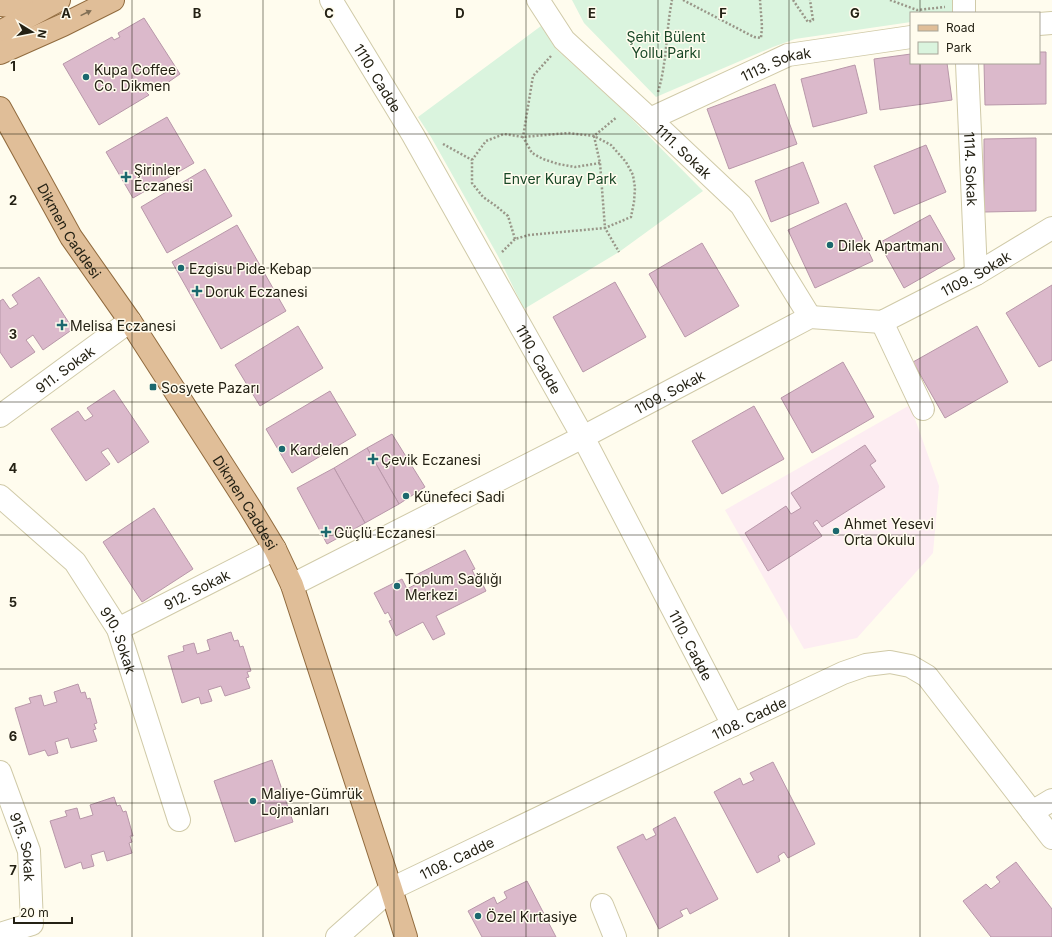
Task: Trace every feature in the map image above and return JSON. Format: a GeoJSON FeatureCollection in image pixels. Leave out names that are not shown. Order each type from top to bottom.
{"type":"FeatureCollection","features":[{"type":"Feature","properties":{"kind":"main road"},"geometry":{"type":"LineString","coordinates":[[0,53],[63,25],[113,0]]}},
{"type":"Feature","properties":{"kind":"main road"},"geometry":{"type":"LineString","coordinates":[[0,5],[21,7],[56,2]]}},
{"type":"Feature","properties":{"kind":"main road"},"geometry":{"type":"LineString","coordinates":[[0,32],[56,2]]}},
{"type":"Feature","properties":{"kind":"main road","name":"Dikmen Caddesi"},"geometry":{"type":"LineString","coordinates":[[0,108],[71,237],[130,321],[250,506],[275,549],[292,585],[406,937]]}},
{"type":"Feature","properties":{"kind":"street","name":"1110. Cadde"},"geometry":{"type":"LineString","coordinates":[[331,0],[413,135],[583,437],[733,725]]}},
{"type":"Feature","properties":{"kind":"street","name":"1111. Sokak"},"geometry":{"type":"LineString","coordinates":[[538,0],[564,40],[741,205],[810,317]]}},
{"type":"Feature","properties":{"kind":"street"},"geometry":{"type":"LineString","coordinates":[[1040,24],[1052,23]]}},
{"type":"Feature","properties":{"kind":"street","name":"1113. Sokak"},"geometry":{"type":"LineString","coordinates":[[650,119],[788,55],[910,37]]}},
{"type":"Feature","properties":{"kind":"street","name":"1114. Sokak"},"geometry":{"type":"LineString","coordinates":[[967,64],[976,274]]}},
{"type":"Feature","properties":{"kind":"street","name":"1109. Sokak"},"geometry":{"type":"LineString","coordinates":[[882,322],[976,274],[1052,228]]}},
{"type":"Feature","properties":{"kind":"street"},"geometry":{"type":"LineString","coordinates":[[810,317],[882,322],[923,409]]}},
{"type":"Feature","properties":{"kind":"street","name":"1109. Sokak"},"geometry":{"type":"LineString","coordinates":[[292,585],[583,437],[810,317]]}},
{"type":"Feature","properties":{"kind":"street","name":"911. Sokak"},"geometry":{"type":"LineString","coordinates":[[0,416],[130,321]]}},
{"type":"Feature","properties":{"kind":"street","name":"910. Sokak"},"geometry":{"type":"LineString","coordinates":[[0,496],[74,562],[118,629],[179,820]]}},
{"type":"Feature","properties":{"kind":"street","name":"912. Sokak"},"geometry":{"type":"LineString","coordinates":[[118,629],[275,549]]}},
{"type":"Feature","properties":{"kind":"street","name":"1108. Cadde"},"geometry":{"type":"LineString","coordinates":[[337,937],[391,889],[843,673],[866,665],[890,662],[910,666],[927,676],[1052,838]]}},
{"type":"Feature","properties":{"kind":"street","name":"915. Sokak"},"geometry":{"type":"LineString","coordinates":[[0,772],[29,851],[32,924],[0,934]]}},
{"type":"Feature","properties":{"kind":"street"},"geometry":{"type":"LineString","coordinates":[[1032,812],[1052,800]]}},
{"type":"Feature","properties":{"kind":"street"},"geometry":{"type":"LineString","coordinates":[[602,905],[615,937]]}},
{"type":"Feature","properties":{"kind":"path"},"geometry":{"type":"LineString","coordinates":[[650,119],[662,80],[672,0]]}},
{"type":"Feature","properties":{"kind":"path"},"geometry":{"type":"LineString","coordinates":[[683,0],[754,37],[761,38],[762,27],[760,0]]}},
{"type":"Feature","properties":{"kind":"path"},"geometry":{"type":"LineString","coordinates":[[793,0],[808,22],[813,20],[810,0]]}},
{"type":"Feature","properties":{"kind":"path"},"geometry":{"type":"LineString","coordinates":[[890,0],[917,10],[959,7]]}},
{"type":"Feature","properties":{"kind":"path"},"geometry":{"type":"LineString","coordinates":[[564,40],[533,76],[523,137],[532,153],[543,159],[558,164],[575,166],[600,164]]}},
{"type":"Feature","properties":{"kind":"path"},"geometry":{"type":"LineString","coordinates":[[594,136],[633,104]]}},
{"type":"Feature","properties":{"kind":"path"},"geometry":{"type":"LineString","coordinates":[[487,267],[515,239],[529,235],[604,228],[631,217],[635,188],[626,162],[611,146],[594,136],[568,132],[523,137],[504,134],[486,141],[472,160],[472,183],[482,197],[508,216],[515,239]]}},
{"type":"Feature","properties":{"kind":"path"},"geometry":{"type":"LineString","coordinates":[[594,136],[600,164],[604,228],[619,252]]}},
{"type":"Feature","properties":{"kind":"path"},"geometry":{"type":"LineString","coordinates":[[437,140],[472,160]]}},
{"type":"Feature","properties":{"kind":"shaded area","name":"Ahmet Yesevi Orta Okulu"},"geometry":{"type":"Polygon","coordinates":[[[910,405],[939,486],[933,553],[857,638],[804,649],[725,510],[910,405]]]}},
{"type":"Feature","properties":{"kind":"green space","name":"Şehit Bülent Yollu Parkı"},"geometry":{"type":"Polygon","coordinates":[[[572,0],[956,0],[957,12],[910,12],[910,22],[795,39],[656,97],[584,23],[572,0]]]}},
{"type":"Feature","properties":{"kind":"green space","name":"Enver Kuray Park"},"geometry":{"type":"Polygon","coordinates":[[[541,26],[556,49],[624,111],[703,191],[619,252],[524,309],[498,256],[431,137],[418,117],[541,26]]]}},
{"type":"Feature","properties":{"kind":"building"},"geometry":{"type":"Polygon","coordinates":[[[144,18],[180,74],[157,90],[154,86],[146,92],[149,95],[99,125],[63,64],[112,37],[114,40],[120,37],[118,33],[144,18]]]}},
{"type":"Feature","properties":{"kind":"building"},"geometry":{"type":"Polygon","coordinates":[[[1040,52],[1046,52],[1046,104],[985,105],[984,64],[1040,64],[1040,52]]]}},
{"type":"Feature","properties":{"kind":"building"},"geometry":{"type":"Polygon","coordinates":[[[910,54],[910,64],[947,64],[952,100],[880,110],[874,59],[910,54]]]}},
{"type":"Feature","properties":{"kind":"building"},"geometry":{"type":"Polygon","coordinates":[[[855,65],[867,113],[813,127],[801,79],[855,65]]]}},
{"type":"Feature","properties":{"kind":"building"},"geometry":{"type":"Polygon","coordinates":[[[775,84],[797,144],[729,169],[707,109],[775,84]]]}},
{"type":"Feature","properties":{"kind":"building"},"geometry":{"type":"Polygon","coordinates":[[[167,117],[194,163],[133,198],[106,152],[167,117]]]}},
{"type":"Feature","properties":{"kind":"building"},"geometry":{"type":"Polygon","coordinates":[[[1036,138],[1036,211],[984,212],[984,139],[1036,138]]]}},
{"type":"Feature","properties":{"kind":"building"},"geometry":{"type":"Polygon","coordinates":[[[926,145],[946,192],[894,214],[874,166],[926,145]]]}},
{"type":"Feature","properties":{"kind":"building"},"geometry":{"type":"Polygon","coordinates":[[[803,162],[819,203],[771,222],[755,181],[803,162]]]}},
{"type":"Feature","properties":{"kind":"building"},"geometry":{"type":"Polygon","coordinates":[[[205,169],[232,216],[167,253],[141,207],[205,169]]]}},
{"type":"Feature","properties":{"kind":"building","name":"Dilek Apartmanı"},"geometry":{"type":"Polygon","coordinates":[[[846,203],[873,261],[815,288],[788,230],[846,203]]]}},
{"type":"Feature","properties":{"kind":"building"},"geometry":{"type":"Polygon","coordinates":[[[930,215],[955,259],[904,288],[879,243],[930,215]]]}},
{"type":"Feature","properties":{"kind":"building"},"geometry":{"type":"Polygon","coordinates":[[[237,225],[286,311],[221,349],[172,262],[237,225]]]}},
{"type":"Feature","properties":{"kind":"building"},"geometry":{"type":"Polygon","coordinates":[[[702,243],[739,306],[685,337],[649,274],[702,243]]]}},
{"type":"Feature","properties":{"kind":"building"},"geometry":{"type":"Polygon","coordinates":[[[39,277],[73,329],[43,350],[33,335],[26,340],[35,352],[11,368],[0,352],[0,301],[3,299],[10,309],[18,304],[12,295],[39,277]]]}},
{"type":"Feature","properties":{"kind":"building"},"geometry":{"type":"Polygon","coordinates":[[[615,282],[646,337],[583,372],[553,317],[615,282]]]}},
{"type":"Feature","properties":{"kind":"building"},"geometry":{"type":"Polygon","coordinates":[[[1052,285],[1052,360],[1039,367],[1006,313],[1052,285]]]}},
{"type":"Feature","properties":{"kind":"building"},"geometry":{"type":"Polygon","coordinates":[[[298,326],[323,368],[260,406],[235,365],[298,326]]]}},
{"type":"Feature","properties":{"kind":"building"},"geometry":{"type":"Polygon","coordinates":[[[977,326],[1008,382],[945,418],[913,362],[977,326]]]}},
{"type":"Feature","properties":{"kind":"building"},"geometry":{"type":"Polygon","coordinates":[[[843,362],[874,417],[812,453],[781,398],[843,362]]]}},
{"type":"Feature","properties":{"kind":"building"},"geometry":{"type":"Polygon","coordinates":[[[114,390],[149,442],[118,463],[108,448],[101,452],[110,464],[86,481],[51,429],[78,411],[85,421],[93,416],[87,408],[114,390]]]}},
{"type":"Feature","properties":{"kind":"building"},"geometry":{"type":"Polygon","coordinates":[[[330,391],[356,435],[292,473],[266,429],[330,391]]]}},
{"type":"Feature","properties":{"kind":"building"},"geometry":{"type":"Polygon","coordinates":[[[754,406],[784,459],[722,494],[692,441],[754,406]]]}},
{"type":"Feature","properties":{"kind":"building"},"geometry":{"type":"Polygon","coordinates":[[[392,434],[425,487],[399,504],[367,448],[392,434]]]}},
{"type":"Feature","properties":{"kind":"building"},"geometry":{"type":"Polygon","coordinates":[[[865,445],[876,461],[870,465],[885,487],[822,527],[817,520],[813,523],[822,536],[768,571],[745,533],[786,506],[791,514],[801,508],[791,493],[865,445]]]}},
{"type":"Feature","properties":{"kind":"building"},"geometry":{"type":"Polygon","coordinates":[[[367,448],[399,504],[365,523],[334,468],[367,448]]]}},
{"type":"Feature","properties":{"kind":"building"},"geometry":{"type":"Polygon","coordinates":[[[334,468],[365,523],[327,544],[297,488],[334,468]]]}},
{"type":"Feature","properties":{"kind":"building"},"geometry":{"type":"Polygon","coordinates":[[[154,508],[193,569],[142,602],[103,542],[154,508]]]}},
{"type":"Feature","properties":{"kind":"building"},"geometry":{"type":"Polygon","coordinates":[[[465,550],[475,569],[472,570],[476,578],[479,577],[486,591],[436,616],[445,634],[433,640],[423,622],[396,636],[389,621],[392,620],[388,612],[385,614],[374,593],[402,579],[407,589],[420,582],[416,575],[465,550]]]}},
{"type":"Feature","properties":{"kind":"building"},"geometry":{"type":"Polygon","coordinates":[[[231,632],[234,641],[238,640],[240,647],[243,646],[251,671],[247,672],[249,677],[246,678],[250,688],[225,696],[221,686],[208,690],[212,701],[201,704],[199,697],[182,703],[168,656],[184,651],[183,646],[194,643],[197,654],[210,650],[207,640],[231,632]]]}},
{"type":"Feature","properties":{"kind":"building"},"geometry":{"type":"Polygon","coordinates":[[[78,684],[81,693],[85,692],[87,699],[90,698],[97,723],[94,724],[96,729],[93,730],[97,741],[71,748],[68,738],[55,742],[58,753],[48,756],[45,750],[29,755],[15,708],[31,703],[29,698],[41,695],[44,706],[57,702],[54,692],[78,684]]]}},
{"type":"Feature","properties":{"kind":"building","name":"Maliye-Gümrük Lojmanları"},"geometry":{"type":"Polygon","coordinates":[[[272,760],[293,822],[235,842],[214,781],[272,760]]]}},
{"type":"Feature","properties":{"kind":"building"},"geometry":{"type":"Polygon","coordinates":[[[773,762],[815,844],[788,858],[784,852],[778,856],[780,861],[757,873],[714,792],[740,778],[743,785],[754,780],[750,773],[773,762]]]}},
{"type":"Feature","properties":{"kind":"building"},"geometry":{"type":"Polygon","coordinates":[[[114,797],[117,806],[120,805],[123,812],[126,811],[133,836],[130,836],[132,842],[129,843],[132,853],[107,861],[104,851],[91,855],[94,866],[83,869],[81,862],[65,868],[50,821],[67,816],[65,811],[77,808],[80,819],[93,815],[90,805],[114,797]]]}},
{"type":"Feature","properties":{"kind":"building"},"geometry":{"type":"Polygon","coordinates":[[[675,817],[718,899],[690,914],[687,908],[680,911],[683,916],[659,929],[617,847],[643,834],[646,840],[656,835],[653,829],[675,817]]]}},
{"type":"Feature","properties":{"kind":"building"},"geometry":{"type":"Polygon","coordinates":[[[1016,862],[1052,909],[1052,937],[991,937],[963,901],[986,884],[991,889],[1000,882],[996,877],[1016,862]]]}},
{"type":"Feature","properties":{"kind":"building"},"geometry":{"type":"Polygon","coordinates":[[[527,881],[556,937],[482,937],[468,911],[494,897],[497,904],[507,898],[504,892],[527,881]]]}},
{"type":"Feature","properties":{"kind":"place","name":"Kupa Coffee Co. Dikmen"},"geometry":{"type":"Point","coordinates":[86,77]}},
{"type":"Feature","properties":{"kind":"place","name":"Şirinler Eczanesi"},"geometry":{"type":"Point","coordinates":[126,177]}},
{"type":"Feature","properties":{"kind":"place","name":"Dilek Apartmanı"},"geometry":{"type":"Point","coordinates":[830,245]}},
{"type":"Feature","properties":{"kind":"place","name":"Ezgisu Pide Kebap"},"geometry":{"type":"Point","coordinates":[181,268]}},
{"type":"Feature","properties":{"kind":"place","name":"Doruk Eczanesi"},"geometry":{"type":"Point","coordinates":[197,291]}},
{"type":"Feature","properties":{"kind":"place","name":"Melisa Eczanesi"},"geometry":{"type":"Point","coordinates":[62,325]}},
{"type":"Feature","properties":{"kind":"place","name":"Sosyete Pazarı"},"geometry":{"type":"Point","coordinates":[153,387]}},
{"type":"Feature","properties":{"kind":"place","name":"Kardelen"},"geometry":{"type":"Point","coordinates":[282,449]}},
{"type":"Feature","properties":{"kind":"place","name":"Çevik Eczanesi"},"geometry":{"type":"Point","coordinates":[373,459]}},
{"type":"Feature","properties":{"kind":"place","name":"Künefeci Sadi"},"geometry":{"type":"Point","coordinates":[406,496]}},
{"type":"Feature","properties":{"kind":"place","name":"Ahmet Yesevi Orta Okulu"},"geometry":{"type":"Point","coordinates":[836,531]}},
{"type":"Feature","properties":{"kind":"place","name":"Güçlü Eczanesi"},"geometry":{"type":"Point","coordinates":[326,532]}},
{"type":"Feature","properties":{"kind":"place","name":"Toplum Sağlığı Merkezi"},"geometry":{"type":"Point","coordinates":[397,586]}},
{"type":"Feature","properties":{"kind":"place","name":"Maliye-Gümrük Lojmanları"},"geometry":{"type":"Point","coordinates":[253,801]}},
{"type":"Feature","properties":{"kind":"place","name":"Özel Kırtasiye"},"geometry":{"type":"Point","coordinates":[478,916]}}]}
